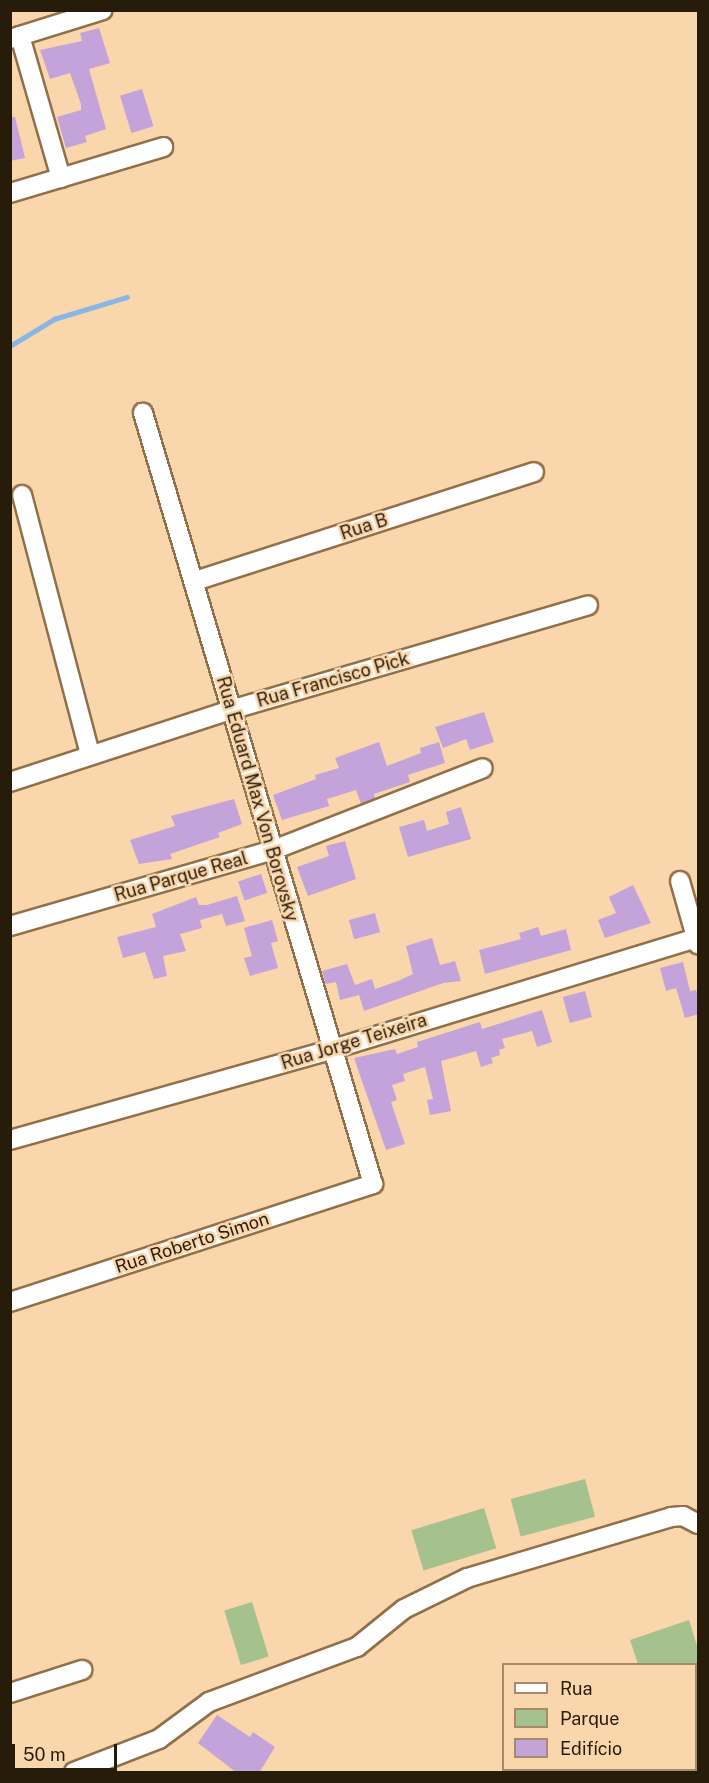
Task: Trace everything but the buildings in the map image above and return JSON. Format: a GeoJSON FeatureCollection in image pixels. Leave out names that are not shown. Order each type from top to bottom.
{"type":"FeatureCollection","features":[{"type":"Feature","properties":{"kind":"street"},"geometry":{"type":"LineString","coordinates":[[61,178],[15,37],[104,10]]}},
{"type":"Feature","properties":{"kind":"street"},"geometry":{"type":"LineString","coordinates":[[10,193],[163,147]]}},
{"type":"Feature","properties":{"kind":"street","name":"Rua Eduard Max Von Borovsky"},"geometry":{"type":"LineString","coordinates":[[143,413],[195,582],[230,710],[330,1050],[373,1185]]}},
{"type":"Feature","properties":{"kind":"street","name":"Rua B"},"geometry":{"type":"LineString","coordinates":[[195,582],[534,472]]}},
{"type":"Feature","properties":{"kind":"street"},"geometry":{"type":"LineString","coordinates":[[22,495],[90,755]]}},
{"type":"Feature","properties":{"kind":"street","name":"Rua Francisco Pick"},"geometry":{"type":"LineString","coordinates":[[10,782],[230,710],[588,605]]}},
{"type":"Feature","properties":{"kind":"street","name":"Rua Parque Real"},"geometry":{"type":"LineString","coordinates":[[10,926],[273,850],[483,768]]}},
{"type":"Feature","properties":{"kind":"street"},"geometry":{"type":"LineString","coordinates":[[680,881],[698,941]]}},
{"type":"Feature","properties":{"kind":"street","name":"Rua Jorge Teixeira"},"geometry":{"type":"LineString","coordinates":[[10,1140],[330,1050],[698,941]]}},
{"type":"Feature","properties":{"kind":"street","name":"Rua Roberto Simon"},"geometry":{"type":"LineString","coordinates":[[10,1302],[373,1185]]}},
{"type":"Feature","properties":{"kind":"street"},"geometry":{"type":"LineString","coordinates":[[74,1773],[159,1739],[209,1702],[357,1647],[404,1609],[467,1578],[671,1517],[682,1516],[699,1524]]}},
{"type":"Feature","properties":{"kind":"street"},"geometry":{"type":"LineString","coordinates":[[10,1693],[82,1670]]}},
{"type":"Feature","properties":{"kind":"green space"},"geometry":{"type":"Polygon","coordinates":[[[585,1479],[595,1517],[521,1537],[511,1499],[585,1479]]]}},
{"type":"Feature","properties":{"kind":"green space"},"geometry":{"type":"Polygon","coordinates":[[[484,1508],[496,1548],[424,1570],[411,1530],[484,1508]]]}},
{"type":"Feature","properties":{"kind":"green space"},"geometry":{"type":"Polygon","coordinates":[[[252,1602],[269,1657],[241,1665],[224,1610],[252,1602]]]}},
{"type":"Feature","properties":{"kind":"green space"},"geometry":{"type":"Polygon","coordinates":[[[689,1620],[698,1649],[697,1694],[697,1663],[638,1663],[630,1640],[689,1620]]]}},
{"type":"Feature","properties":{"kind":"waterway"},"geometry":{"type":"LineString","coordinates":[[10,346],[54,319],[127,297]]}}]}
